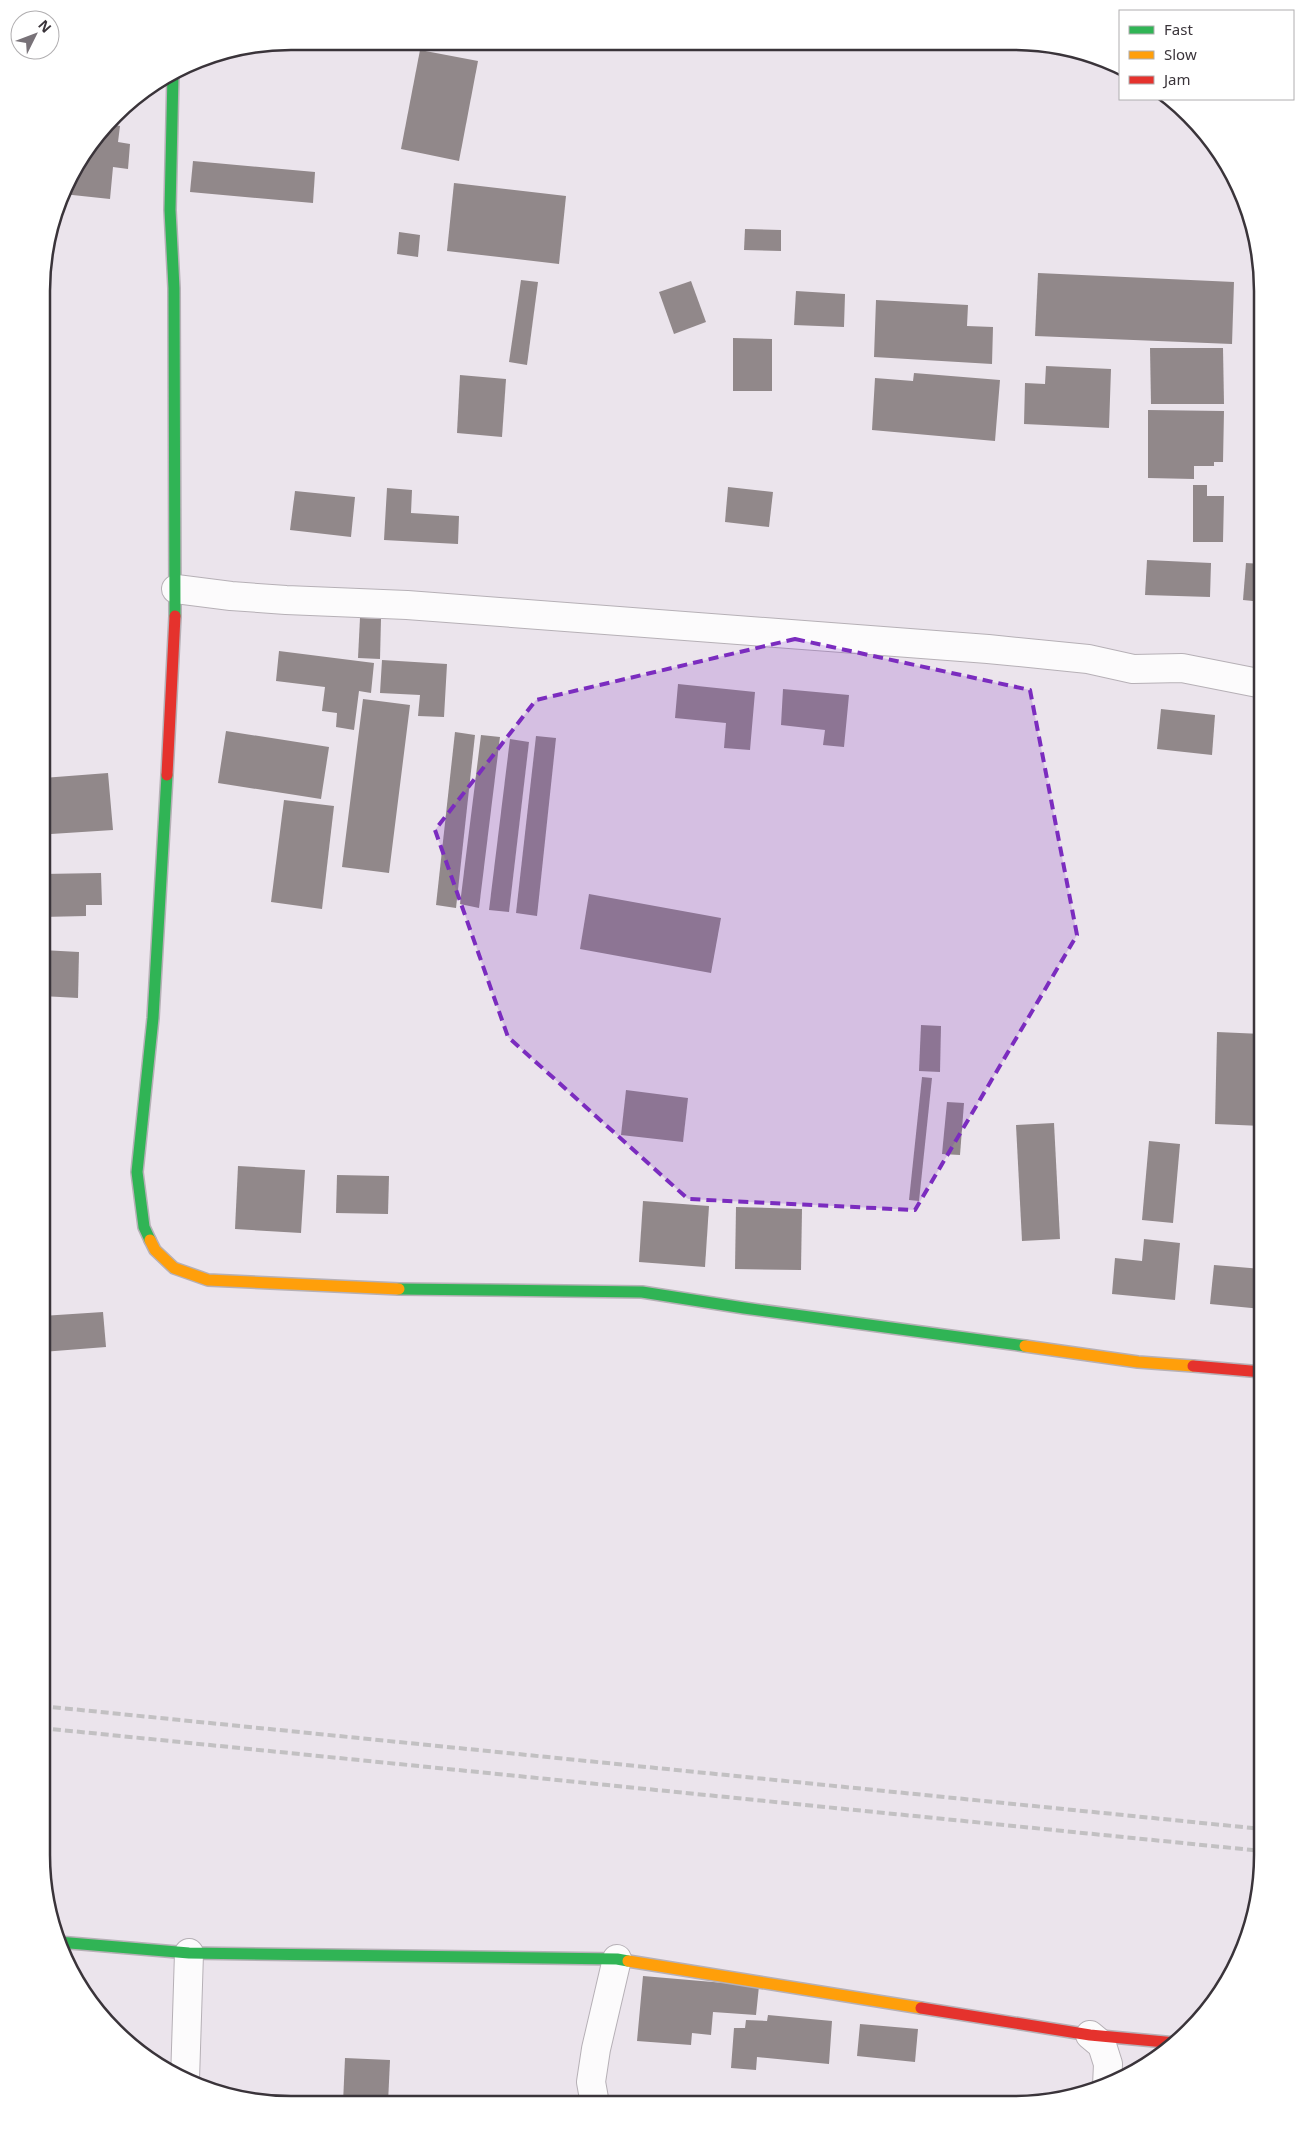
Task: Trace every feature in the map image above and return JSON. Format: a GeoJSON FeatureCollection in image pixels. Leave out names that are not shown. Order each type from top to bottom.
{"type":"FeatureCollection","features":[{"type":"Feature","properties":{"kind":"street"},"geometry":{"type":"LineString","coordinates":[[173,81],[170,210],[174,288],[176,589],[164,854],[153,1018],[137,1172],[144,1227],[156,1250],[174,1268],[208,1280],[398,1289],[642,1292],[744,1308],[912,1329],[1138,1362],[1254,1371]]}},
{"type":"Feature","properties":{"kind":"street"},"geometry":{"type":"LineString","coordinates":[[176,589],[250,598],[407,604],[988,649],[1088,659],[1133,669],[1182,668],[1254,682]]}},
{"type":"Feature","properties":{"kind":"street"},"geometry":{"type":"LineString","coordinates":[[66,1943],[189,1953],[617,1959],[1090,2035],[1166,2041]]}},
{"type":"Feature","properties":{"kind":"street"},"geometry":{"type":"LineString","coordinates":[[186,2072],[189,1953]]}},
{"type":"Feature","properties":{"kind":"street"},"geometry":{"type":"LineString","coordinates":[[594,2096],[591,2082],[596,2048],[617,1959]]}},
{"type":"Feature","properties":{"kind":"street"},"geometry":{"type":"LineString","coordinates":[[1090,2035],[1102,2046],[1108,2064],[1108,2077]]}},
{"type":"Feature","properties":{"kind":"highlighted area"},"geometry":{"type":"Polygon","coordinates":[[[795,639],[1030,690],[1077,935],[915,1210],[688,1199],[508,1037],[435,830],[536,700],[795,639]]]}},
{"type":"Feature","properties":{"kind":"building"},"geometry":{"type":"Polygon","coordinates":[[[420,50],[478,61],[459,161],[401,149],[420,50]]]}},
{"type":"Feature","properties":{"kind":"building"},"geometry":{"type":"Polygon","coordinates":[[[117,125],[120,126],[118,142],[130,144],[128,169],[113,167],[110,199],[70,195],[82,170],[100,144],[117,125]]]}},
{"type":"Feature","properties":{"kind":"building"},"geometry":{"type":"Polygon","coordinates":[[[193,161],[315,172],[313,203],[190,192],[193,161]]]}},
{"type":"Feature","properties":{"kind":"building"},"geometry":{"type":"Polygon","coordinates":[[[454,183],[566,196],[559,264],[447,251],[454,183]]]}},
{"type":"Feature","properties":{"kind":"building"},"geometry":{"type":"Polygon","coordinates":[[[745,229],[781,230],[781,251],[744,250],[745,229]]]}},
{"type":"Feature","properties":{"kind":"building"},"geometry":{"type":"Polygon","coordinates":[[[399,232],[420,235],[418,257],[397,254],[399,232]]]}},
{"type":"Feature","properties":{"kind":"building"},"geometry":{"type":"Polygon","coordinates":[[[1038,273],[1234,282],[1232,344],[1035,336],[1038,273]]]}},
{"type":"Feature","properties":{"kind":"building"},"geometry":{"type":"Polygon","coordinates":[[[521,280],[538,282],[527,365],[509,362],[521,280]]]}},
{"type":"Feature","properties":{"kind":"building"},"geometry":{"type":"Polygon","coordinates":[[[691,281],[706,322],[674,334],[659,292],[691,281]]]}},
{"type":"Feature","properties":{"kind":"building"},"geometry":{"type":"Polygon","coordinates":[[[796,291],[845,294],[844,327],[794,325],[796,291]]]}},
{"type":"Feature","properties":{"kind":"building"},"geometry":{"type":"Polygon","coordinates":[[[876,300],[968,305],[967,326],[993,327],[992,364],[874,357],[876,300]]]}},
{"type":"Feature","properties":{"kind":"building"},"geometry":{"type":"Polygon","coordinates":[[[733,338],[772,339],[772,391],[733,391],[733,338]]]}},
{"type":"Feature","properties":{"kind":"building"},"geometry":{"type":"Polygon","coordinates":[[[1150,348],[1223,348],[1224,404],[1151,404],[1150,348]]]}},
{"type":"Feature","properties":{"kind":"building"},"geometry":{"type":"Polygon","coordinates":[[[1046,366],[1111,369],[1109,428],[1024,424],[1025,383],[1045,384],[1046,366]]]}},
{"type":"Feature","properties":{"kind":"building"},"geometry":{"type":"Polygon","coordinates":[[[914,373],[1000,380],[995,441],[872,430],[875,378],[913,381],[914,373]]]}},
{"type":"Feature","properties":{"kind":"building"},"geometry":{"type":"Polygon","coordinates":[[[460,375],[506,379],[502,437],[457,433],[460,375]]]}},
{"type":"Feature","properties":{"kind":"building"},"geometry":{"type":"Polygon","coordinates":[[[1148,410],[1224,411],[1223,462],[1214,462],[1214,466],[1194,466],[1194,479],[1148,478],[1148,410]]]}},
{"type":"Feature","properties":{"kind":"building"},"geometry":{"type":"Polygon","coordinates":[[[1193,485],[1207,485],[1207,496],[1224,496],[1223,542],[1193,542],[1193,485]]]}},
{"type":"Feature","properties":{"kind":"building"},"geometry":{"type":"Polygon","coordinates":[[[728,487],[773,492],[769,527],[725,522],[728,487]]]}},
{"type":"Feature","properties":{"kind":"building"},"geometry":{"type":"Polygon","coordinates":[[[387,488],[412,490],[411,513],[459,516],[458,544],[384,540],[387,488]]]}},
{"type":"Feature","properties":{"kind":"building"},"geometry":{"type":"Polygon","coordinates":[[[295,491],[355,497],[351,537],[290,530],[295,491]]]}},
{"type":"Feature","properties":{"kind":"building"},"geometry":{"type":"Polygon","coordinates":[[[1147,560],[1211,563],[1210,597],[1145,595],[1147,560]]]}},
{"type":"Feature","properties":{"kind":"building"},"geometry":{"type":"Polygon","coordinates":[[[1246,563],[1254,563],[1254,601],[1243,600],[1246,563]]]}},
{"type":"Feature","properties":{"kind":"building"},"geometry":{"type":"Polygon","coordinates":[[[360,618],[381,619],[380,659],[358,658],[360,618]]]}},
{"type":"Feature","properties":{"kind":"building"},"geometry":{"type":"Polygon","coordinates":[[[279,651],[374,663],[371,693],[359,691],[354,730],[336,727],[337,713],[322,711],[325,687],[276,681],[279,651]]]}},
{"type":"Feature","properties":{"kind":"building"},"geometry":{"type":"Polygon","coordinates":[[[382,660],[447,664],[444,717],[418,716],[420,695],[380,693],[382,660]]]}},
{"type":"Feature","properties":{"kind":"building"},"geometry":{"type":"Polygon","coordinates":[[[678,684],[755,692],[750,750],[724,748],[726,723],[675,718],[678,684]]]}},
{"type":"Feature","properties":{"kind":"building"},"geometry":{"type":"Polygon","coordinates":[[[783,689],[849,695],[844,747],[823,745],[825,730],[781,725],[783,689]]]}},
{"type":"Feature","properties":{"kind":"building"},"geometry":{"type":"Polygon","coordinates":[[[363,699],[410,705],[389,873],[342,867],[363,699]]]}},
{"type":"Feature","properties":{"kind":"building"},"geometry":{"type":"Polygon","coordinates":[[[1161,709],[1215,715],[1212,755],[1157,749],[1161,709]]]}},
{"type":"Feature","properties":{"kind":"building"},"geometry":{"type":"Polygon","coordinates":[[[226,731],[329,747],[321,799],[218,783],[226,731]]]}},
{"type":"Feature","properties":{"kind":"building"},"geometry":{"type":"Polygon","coordinates":[[[455,732],[475,735],[456,908],[436,905],[455,732]]]}},
{"type":"Feature","properties":{"kind":"building"},"geometry":{"type":"Polygon","coordinates":[[[481,735],[500,737],[479,908],[460,904],[481,735]]]}},
{"type":"Feature","properties":{"kind":"building"},"geometry":{"type":"Polygon","coordinates":[[[536,736],[556,738],[537,916],[516,913],[536,736]]]}},
{"type":"Feature","properties":{"kind":"building"},"geometry":{"type":"Polygon","coordinates":[[[510,739],[529,742],[509,912],[489,910],[510,739]]]}},
{"type":"Feature","properties":{"kind":"building"},"geometry":{"type":"Polygon","coordinates":[[[108,773],[113,830],[51,834],[50,777],[108,773]]]}},
{"type":"Feature","properties":{"kind":"building"},"geometry":{"type":"Polygon","coordinates":[[[284,800],[334,806],[322,909],[271,902],[284,800]]]}},
{"type":"Feature","properties":{"kind":"building"},"geometry":{"type":"Polygon","coordinates":[[[101,873],[102,905],[86,905],[86,916],[50,917],[50,874],[101,873]]]}},
{"type":"Feature","properties":{"kind":"building"},"geometry":{"type":"Polygon","coordinates":[[[589,894],[721,918],[711,973],[580,949],[589,894]]]}},
{"type":"Feature","properties":{"kind":"building"},"geometry":{"type":"Polygon","coordinates":[[[50,950],[79,952],[78,998],[50,996],[50,950]]]}},
{"type":"Feature","properties":{"kind":"building"},"geometry":{"type":"Polygon","coordinates":[[[921,1025],[941,1026],[940,1072],[919,1071],[921,1025]]]}},
{"type":"Feature","properties":{"kind":"building"},"geometry":{"type":"Polygon","coordinates":[[[1217,1032],[1254,1034],[1254,1126],[1215,1124],[1217,1032]]]}},
{"type":"Feature","properties":{"kind":"building"},"geometry":{"type":"Polygon","coordinates":[[[922,1077],[932,1078],[919,1201],[909,1200],[922,1077]]]}},
{"type":"Feature","properties":{"kind":"building"},"geometry":{"type":"Polygon","coordinates":[[[626,1090],[688,1098],[683,1142],[621,1135],[626,1090]]]}},
{"type":"Feature","properties":{"kind":"building"},"geometry":{"type":"Polygon","coordinates":[[[947,1102],[964,1103],[960,1155],[942,1154],[947,1102]]]}},
{"type":"Feature","properties":{"kind":"building"},"geometry":{"type":"Polygon","coordinates":[[[1054,1123],[1060,1239],[1022,1241],[1016,1125],[1054,1123]]]}},
{"type":"Feature","properties":{"kind":"building"},"geometry":{"type":"Polygon","coordinates":[[[1149,1141],[1180,1144],[1173,1223],[1142,1220],[1149,1141]]]}},
{"type":"Feature","properties":{"kind":"building"},"geometry":{"type":"Polygon","coordinates":[[[238,1166],[305,1170],[301,1233],[235,1229],[238,1166]]]}},
{"type":"Feature","properties":{"kind":"building"},"geometry":{"type":"Polygon","coordinates":[[[337,1175],[389,1176],[388,1214],[336,1213],[337,1175]]]}},
{"type":"Feature","properties":{"kind":"building"},"geometry":{"type":"Polygon","coordinates":[[[643,1201],[709,1206],[705,1267],[639,1262],[643,1201]]]}},
{"type":"Feature","properties":{"kind":"building"},"geometry":{"type":"Polygon","coordinates":[[[736,1207],[802,1209],[801,1270],[735,1269],[736,1207]]]}},
{"type":"Feature","properties":{"kind":"building"},"geometry":{"type":"Polygon","coordinates":[[[1144,1239],[1180,1243],[1175,1300],[1112,1294],[1115,1258],[1142,1261],[1144,1239]]]}},
{"type":"Feature","properties":{"kind":"building"},"geometry":{"type":"Polygon","coordinates":[[[1214,1265],[1254,1268],[1254,1308],[1210,1304],[1214,1265]]]}},
{"type":"Feature","properties":{"kind":"building"},"geometry":{"type":"Polygon","coordinates":[[[103,1312],[106,1347],[50,1351],[50,1315],[103,1312]]]}},
{"type":"Feature","properties":{"kind":"building"},"geometry":{"type":"Polygon","coordinates":[[[643,1976],[759,1986],[756,2015],[713,2012],[711,2035],[692,2033],[691,2045],[637,2041],[643,1976]]]}},
{"type":"Feature","properties":{"kind":"building"},"geometry":{"type":"Polygon","coordinates":[[[768,2015],[832,2021],[829,2064],[757,2057],[756,2070],[731,2068],[734,2028],[745,2028],[746,2020],[767,2021],[768,2015]]]}},
{"type":"Feature","properties":{"kind":"building"},"geometry":{"type":"Polygon","coordinates":[[[860,2024],[918,2029],[915,2062],[857,2056],[860,2024]]]}},
{"type":"Feature","properties":{"kind":"building"},"geometry":{"type":"Polygon","coordinates":[[[345,2058],[390,2060],[388,2096],[343,2096],[345,2058]]]}},
{"type":"Feature","properties":{"kind":"railway"},"geometry":{"type":"LineString","coordinates":[[50,1707],[1254,1828]]}},
{"type":"Feature","properties":{"kind":"railway"},"geometry":{"type":"LineString","coordinates":[[50,1729],[1254,1850]]}},
{"type":"Feature","properties":{"kind":"traffic: fast"},"geometry":{"type":"LineString","coordinates":[[173,81],[170,210],[174,288],[175,616]]}},
{"type":"Feature","properties":{"kind":"traffic: fast"},"geometry":{"type":"LineString","coordinates":[[150,1240],[144,1227],[137,1172],[153,1018],[167,775]]}},
{"type":"Feature","properties":{"kind":"traffic: fast"},"geometry":{"type":"LineString","coordinates":[[399,1289],[642,1292],[744,1308],[1025,1346]]}},
{"type":"Feature","properties":{"kind":"traffic: fast"},"geometry":{"type":"LineString","coordinates":[[66,1943],[189,1953],[617,1959],[628,1961]]}},
{"type":"Feature","properties":{"kind":"traffic: slow"},"geometry":{"type":"LineString","coordinates":[[150,1240],[155,1250],[174,1268],[208,1280],[399,1289]]}},
{"type":"Feature","properties":{"kind":"traffic: slow"},"geometry":{"type":"LineString","coordinates":[[1025,1346],[1138,1362],[1193,1366]]}},
{"type":"Feature","properties":{"kind":"traffic: slow"},"geometry":{"type":"LineString","coordinates":[[628,1961],[921,2008]]}},
{"type":"Feature","properties":{"kind":"traffic: jam"},"geometry":{"type":"LineString","coordinates":[[167,775],[175,616]]}},
{"type":"Feature","properties":{"kind":"traffic: jam"},"geometry":{"type":"LineString","coordinates":[[1193,1366],[1254,1371]]}},
{"type":"Feature","properties":{"kind":"traffic: jam"},"geometry":{"type":"LineString","coordinates":[[921,2008],[1090,2035],[1165,2042]]}}]}
